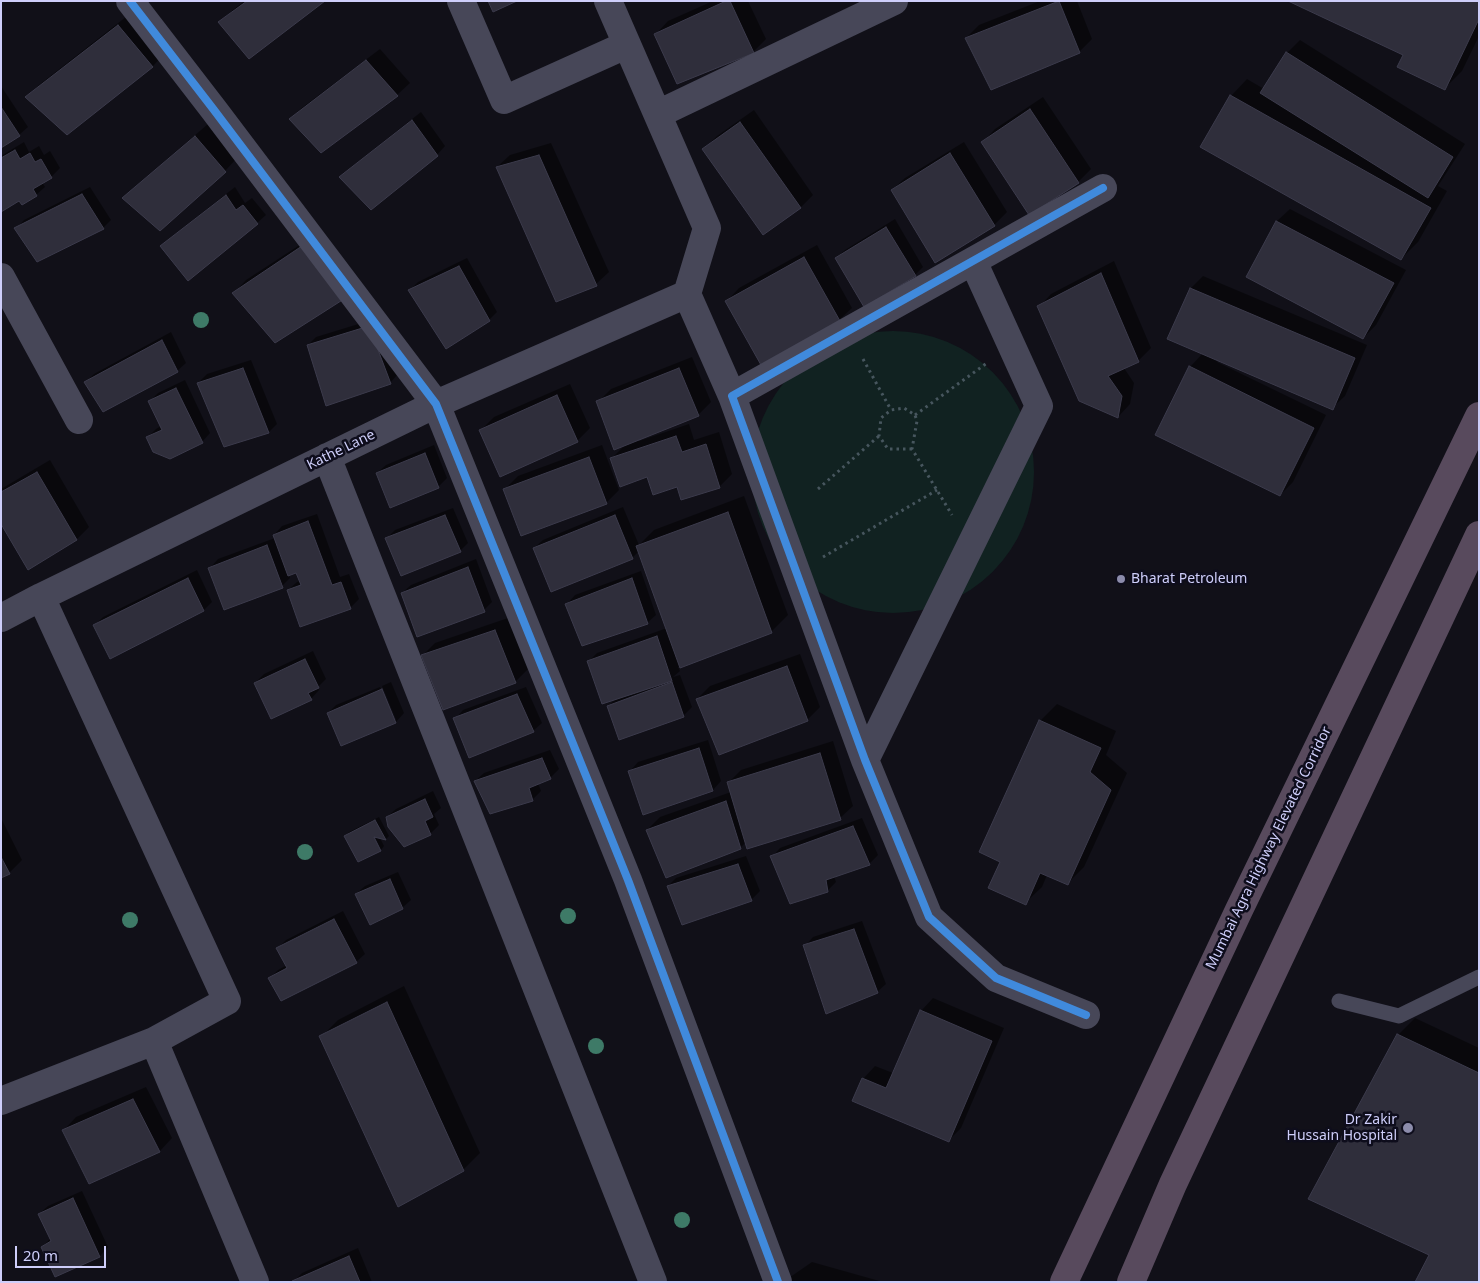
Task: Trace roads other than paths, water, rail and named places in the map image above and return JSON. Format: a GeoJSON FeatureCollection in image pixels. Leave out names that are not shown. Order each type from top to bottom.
{"type":"FeatureCollection","features":[{"type":"Feature","properties":{"kind":"highway","name":"Mumbai Agra Highway Elevated Corridor"},"geometry":{"type":"LineString","coordinates":[[1064,1282],[1239,910],[1479,416]]}},
{"type":"Feature","properties":{"kind":"highway"},"geometry":{"type":"LineString","coordinates":[[1131,1282],[1181,1166],[1479,535]]}},
{"type":"Feature","properties":{"kind":"street"},"geometry":{"type":"LineString","coordinates":[[130,1],[436,404],[628,880],[778,1282]]}},
{"type":"Feature","properties":{"kind":"street"},"geometry":{"type":"LineString","coordinates":[[461,1],[504,100],[626,46]]}},
{"type":"Feature","properties":{"kind":"street"},"geometry":{"type":"LineString","coordinates":[[608,1],[707,228],[686,294],[732,396],[865,760],[929,917],[996,978],[1086,1015]]}},
{"type":"Feature","properties":{"kind":"street"},"geometry":{"type":"LineString","coordinates":[[658,114],[894,1]]}},
{"type":"Feature","properties":{"kind":"street"},"geometry":{"type":"LineString","coordinates":[[732,396],[1103,188]]}},
{"type":"Feature","properties":{"kind":"street"},"geometry":{"type":"LineString","coordinates":[[865,760],[1039,406],[973,261]]}},
{"type":"Feature","properties":{"kind":"street"},"geometry":{"type":"LineString","coordinates":[[1,277],[79,420]]}},
{"type":"Feature","properties":{"kind":"street","name":"Kathe Lane"},"geometry":{"type":"LineString","coordinates":[[1,618],[436,404],[686,294]]}},
{"type":"Feature","properties":{"kind":"street"},"geometry":{"type":"LineString","coordinates":[[327,457],[654,1282]]}},
{"type":"Feature","properties":{"kind":"street"},"geometry":{"type":"LineString","coordinates":[[1,1101],[154,1041],[227,1001],[41,597]]}},
{"type":"Feature","properties":{"kind":"street"},"geometry":{"type":"LineString","coordinates":[[154,1041],[255,1282]]}},
{"type":"Feature","properties":{"kind":"lane"},"geometry":{"type":"LineString","coordinates":[[1339,1001],[1399,1016],[1479,977]]}},
{"type":"Feature","properties":{"kind":"place","name":"Bharat Petroleum"},"geometry":{"type":"Point","coordinates":[1121,579]}},
{"type":"Feature","properties":{"kind":"place","name":"Dr Zakir Hussain Hospital"},"geometry":{"type":"Point","coordinates":[1408,1128]}}]}
